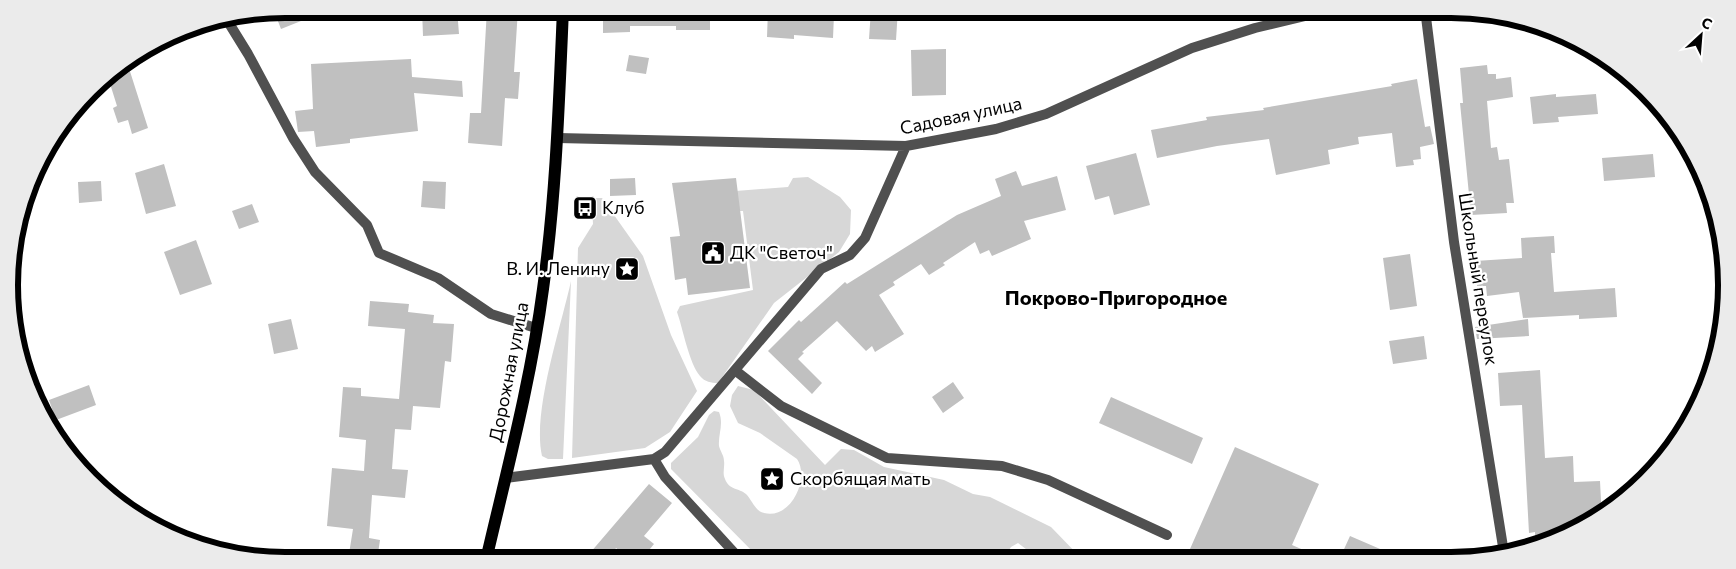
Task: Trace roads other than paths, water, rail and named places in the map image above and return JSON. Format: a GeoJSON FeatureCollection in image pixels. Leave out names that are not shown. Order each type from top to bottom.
{"type":"FeatureCollection","features":[{"type":"Feature","properties":{"kind":"main road","name":"Дорожная улица"},"geometry":{"type":"LineString","coordinates":[[488,552],[505,478],[543,289],[558,138],[563,18]]}},
{"type":"Feature","properties":{"kind":"street","name":"Садовая улица"},"geometry":{"type":"LineString","coordinates":[[558,138],[906,146],[996,129],[1046,114],[1192,48],[1255,28],[1297,18]]}},
{"type":"Feature","properties":{"kind":"street","name":"Школьный переулок"},"geometry":{"type":"LineString","coordinates":[[1426,18],[1454,242],[1503,546]]}},
{"type":"Feature","properties":{"kind":"street"},"geometry":{"type":"LineString","coordinates":[[229,24],[248,54],[293,138],[315,172],[367,225],[379,253],[438,278],[491,314],[536,328]]}},
{"type":"Feature","properties":{"kind":"street"},"geometry":{"type":"LineString","coordinates":[[505,478],[654,459],[665,452],[821,269],[850,255],[865,238],[906,146]]}},
{"type":"Feature","properties":{"kind":"street"},"geometry":{"type":"LineString","coordinates":[[736,371],[781,406],[887,458],[1002,466],[1048,480],[1167,535]]}},
{"type":"Feature","properties":{"kind":"street"},"geometry":{"type":"LineString","coordinates":[[654,459],[665,477],[734,552]]}},
{"type":"Feature","properties":{"kind":"place","name":"Клуб"},"geometry":{"type":"Point","coordinates":[585,208]}},
{"type":"Feature","properties":{"kind":"place","name":"ДК \"Светоч\""},"geometry":{"type":"Point","coordinates":[713,253]}},
{"type":"Feature","properties":{"kind":"place","name":"В. И. Ленину"},"geometry":{"type":"Point","coordinates":[627,269]}},
{"type":"Feature","properties":{"kind":"place","name":"Скорбящая мать"},"geometry":{"type":"Point","coordinates":[772,479]}},
{"type":"Feature","properties":{"kind":"district","name":"Покрово-Пригородное"},"geometry":{"type":"Point","coordinates":[1116,298]}}]}
